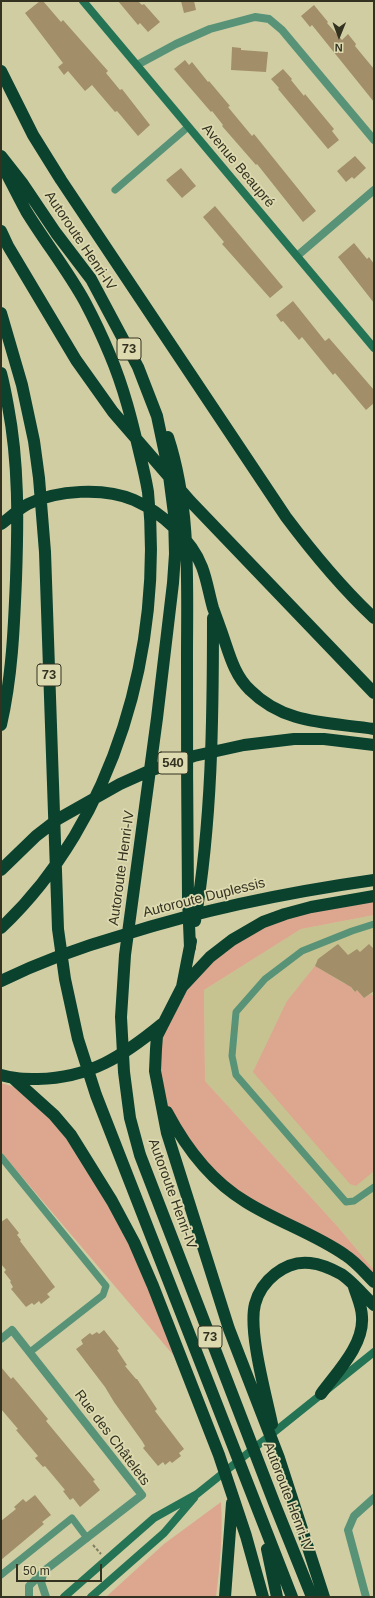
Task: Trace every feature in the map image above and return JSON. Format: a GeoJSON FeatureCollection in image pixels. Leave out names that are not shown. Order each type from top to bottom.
{"type":"FeatureCollection","features":[{"type":"Feature","properties":{"kind":"highway"},"geometry":{"type":"LineString","coordinates":[[1,71],[33,135],[61,180],[286,517],[317,559],[352,598],[374,618]]}},
{"type":"Feature","properties":{"kind":"highway","name":"Autoroute Henri-IV"},"geometry":{"type":"LineString","coordinates":[[1,156],[23,184],[91,279],[138,367],[157,416],[168,468],[174,514],[175,554],[170,613],[157,718],[125,955],[121,1017],[124,1072],[130,1118],[140,1155],[312,1597]]}},
{"type":"Feature","properties":{"kind":"highway"},"geometry":{"type":"LineString","coordinates":[[1,162],[26,211],[85,301],[124,389],[148,490],[150,532],[148,611],[143,649],[132,698],[112,759],[86,815],[66,849],[43,882],[15,915],[1,928]]}},
{"type":"Feature","properties":{"kind":"highway"},"geometry":{"type":"LineString","coordinates":[[1,231],[8,246],[76,360],[113,412],[190,501],[374,693]]}},
{"type":"Feature","properties":{"kind":"highway","name":"73"},"geometry":{"type":"LineString","coordinates":[[1,313],[22,385],[34,441],[39,478],[45,552],[58,929],[64,979],[78,1039],[96,1095],[292,1597]]}},
{"type":"Feature","properties":{"kind":"highway"},"geometry":{"type":"LineString","coordinates":[[1,373],[12,431],[17,471],[18,531],[15,613],[10,680],[1,725]]}},
{"type":"Feature","properties":{"kind":"highway"},"geometry":{"type":"LineString","coordinates":[[157,416],[168,436],[174,454],[184,510],[187,571],[188,899],[190,948]]}},
{"type":"Feature","properties":{"kind":"highway"},"geometry":{"type":"LineString","coordinates":[[1,524],[27,505],[54,496],[82,491],[110,494],[134,500],[158,515],[177,530],[189,543],[202,566],[213,609],[231,662],[241,679],[250,690],[271,706],[304,720],[374,729]]}},
{"type":"Feature","properties":{"kind":"highway"},"geometry":{"type":"LineString","coordinates":[[213,609],[212,730],[206,821],[199,894],[182,988],[158,1036],[155,1071],[167,1133],[227,1322],[279,1458],[324,1597]]}},
{"type":"Feature","properties":{"kind":"highway","name":"540"},"geometry":{"type":"LineString","coordinates":[[1,870],[36,836],[58,819],[120,784],[157,768],[194,756],[244,745],[294,740],[324,739],[374,745]]}},
{"type":"Feature","properties":{"kind":"highway","name":"Autoroute Duplessis"},"geometry":{"type":"LineString","coordinates":[[1,981],[97,943],[170,920],[232,905],[312,889],[374,880]]}},
{"type":"Feature","properties":{"kind":"highway"},"geometry":{"type":"LineString","coordinates":[[182,988],[210,957],[232,940],[263,922],[311,907],[374,896]]}},
{"type":"Feature","properties":{"kind":"highway"},"geometry":{"type":"LineString","coordinates":[[1,1075],[14,1079],[54,1078],[78,1074],[109,1062],[133,1047],[166,1020]]}},
{"type":"Feature","properties":{"kind":"highway"},"geometry":{"type":"LineString","coordinates":[[14,1079],[49,1110],[71,1135],[112,1201],[134,1242],[197,1398],[232,1496],[263,1597]]}},
{"type":"Feature","properties":{"kind":"highway"},"geometry":{"type":"LineString","coordinates":[[160,1096],[174,1126],[193,1154],[208,1172],[246,1202],[346,1255],[374,1282]]}},
{"type":"Feature","properties":{"kind":"highway"},"geometry":{"type":"LineString","coordinates":[[279,1458],[256,1344],[254,1322],[255,1304],[261,1291],[268,1280],[277,1273],[292,1266],[308,1262],[326,1267],[343,1275],[374,1306]]}},
{"type":"Feature","properties":{"kind":"highway"},"geometry":{"type":"LineString","coordinates":[[321,1394],[357,1344],[361,1330],[362,1316],[354,1286]]}},
{"type":"Feature","properties":{"kind":"highway"},"geometry":{"type":"LineString","coordinates":[[225,1597],[232,1496]]}},
{"type":"Feature","properties":{"kind":"highway"},"geometry":{"type":"LineString","coordinates":[[258,1509],[277,1597]]}},
{"type":"Feature","properties":{"kind":"main road","name":"Avenue Beaupré"},"geometry":{"type":"LineString","coordinates":[[83,1],[374,348]]}},
{"type":"Feature","properties":{"kind":"main road"},"geometry":{"type":"LineString","coordinates":[[64,1597],[154,1518],[197,1494],[374,1352]]}},
{"type":"Feature","properties":{"kind":"main road"},"geometry":{"type":"LineString","coordinates":[[91,1597],[164,1533],[197,1494]]}},
{"type":"Feature","properties":{"kind":"street"},"geometry":{"type":"LineString","coordinates":[[137,65],[176,44],[210,29],[255,17],[269,19],[282,30],[374,140]]}},
{"type":"Feature","properties":{"kind":"street"},"geometry":{"type":"LineString","coordinates":[[297,256],[374,190]]}},
{"type":"Feature","properties":{"kind":"street","name":"Rue des Châtelets"},"geometry":{"type":"LineString","coordinates":[[1,1339],[12,1330],[142,1495],[44,1571],[29,1586],[29,1597]]}},
{"type":"Feature","properties":{"kind":"street"},"geometry":{"type":"LineString","coordinates":[[366,1597],[348,1530],[354,1516],[374,1498]]}},
{"type":"Feature","properties":{"kind":"street"},"geometry":{"type":"LineString","coordinates":[[44,1571],[41,1582],[46,1597]]}},
{"type":"Feature","properties":{"kind":"lane"},"geometry":{"type":"LineString","coordinates":[[115,190],[188,127]]}},
{"type":"Feature","properties":{"kind":"lane"},"geometry":{"type":"LineString","coordinates":[[374,924],[302,951],[265,978],[236,1012],[232,1056],[236,1075],[346,1202],[354,1201],[374,1187]]}},
{"type":"Feature","properties":{"kind":"lane"},"geometry":{"type":"LineString","coordinates":[[1,1157],[106,1286],[103,1295],[30,1352]]}},
{"type":"Feature","properties":{"kind":"lane"},"geometry":{"type":"LineString","coordinates":[[1,1575],[72,1518],[87,1538]]}},
{"type":"Feature","properties":{"kind":"path"},"geometry":{"type":"LineString","coordinates":[[87,1538],[106,1560]]}},
{"type":"Feature","properties":{"kind":"shaded area"},"geometry":{"type":"Polygon","coordinates":[[[374,896],[374,915],[301,929],[204,990],[205,1081],[338,1227],[374,1270],[374,1282],[367,1275],[227,1189],[169,1116],[156,1049],[197,971],[263,922],[374,896]]]}},
{"type":"Feature","properties":{"kind":"shaded area"},"geometry":{"type":"Polygon","coordinates":[[[374,915],[374,1270],[338,1227],[205,1081],[204,990],[301,929],[374,915]]]}},
{"type":"Feature","properties":{"kind":"shaded area"},"geometry":{"type":"Polygon","coordinates":[[[315,966],[345,984],[347,982],[354,992],[357,990],[364,998],[371,994],[374,997],[374,1171],[356,1186],[350,1184],[253,1072],[287,1001],[315,966]]]}},
{"type":"Feature","properties":{"kind":"shaded area"},"geometry":{"type":"Polygon","coordinates":[[[1,1083],[25,1090],[39,1101],[112,1201],[186,1370],[1,1152],[1,1083]]]}},
{"type":"Feature","properties":{"kind":"shaded area"},"geometry":{"type":"Polygon","coordinates":[[[221,1502],[221,1550],[216,1597],[106,1597],[164,1544],[221,1502]]]}},
{"type":"Feature","properties":{"kind":"building"},"geometry":{"type":"Polygon","coordinates":[[[40,1],[43,1],[61,22],[63,20],[108,71],[106,73],[120,90],[122,89],[150,125],[138,136],[92,85],[85,91],[68,71],[64,75],[58,67],[63,63],[25,13],[40,1]]]}},
{"type":"Feature","properties":{"kind":"building"},"geometry":{"type":"Polygon","coordinates":[[[118,1],[138,1],[142,5],[144,4],[160,22],[148,32],[140,23],[138,25],[118,1]]]}},
{"type":"Feature","properties":{"kind":"building"},"geometry":{"type":"Polygon","coordinates":[[[181,1],[194,1],[196,10],[184,13],[181,1]]]}},
{"type":"Feature","properties":{"kind":"building"},"geometry":{"type":"Polygon","coordinates":[[[314,5],[342,40],[348,34],[356,44],[355,46],[374,69],[374,102],[312,25],[310,27],[301,16],[314,5]]]}},
{"type":"Feature","properties":{"kind":"building"},"geometry":{"type":"Polygon","coordinates":[[[232,47],[241,48],[241,50],[268,52],[266,72],[231,70],[232,47]]]}},
{"type":"Feature","properties":{"kind":"building"},"geometry":{"type":"Polygon","coordinates":[[[185,60],[189,65],[192,62],[208,82],[209,81],[230,106],[228,107],[252,136],[254,134],[316,211],[303,222],[257,164],[256,165],[222,126],[223,125],[212,111],[211,112],[174,69],[185,60]]]}},
{"type":"Feature","properties":{"kind":"building"},"geometry":{"type":"Polygon","coordinates":[[[283,69],[304,96],[305,94],[334,129],[332,131],[339,140],[328,149],[271,79],[283,69]]]}},
{"type":"Feature","properties":{"kind":"building"},"geometry":{"type":"Polygon","coordinates":[[[355,156],[366,168],[354,179],[352,177],[346,182],[337,171],[355,156]]]}},
{"type":"Feature","properties":{"kind":"building"},"geometry":{"type":"Polygon","coordinates":[[[181,168],[196,186],[182,198],[166,180],[181,168]]]}},
{"type":"Feature","properties":{"kind":"building"},"geometry":{"type":"Polygon","coordinates":[[[215,206],[283,287],[270,298],[222,244],[224,242],[203,217],[215,206]]]}},
{"type":"Feature","properties":{"kind":"building"},"geometry":{"type":"Polygon","coordinates":[[[354,243],[367,259],[369,257],[374,264],[374,303],[338,257],[354,243]]]}},
{"type":"Feature","properties":{"kind":"building"},"geometry":{"type":"Polygon","coordinates":[[[293,301],[325,341],[329,338],[374,390],[374,403],[366,410],[335,373],[333,375],[302,337],[299,340],[276,315],[293,301]]]}},
{"type":"Feature","properties":{"kind":"building"},"geometry":{"type":"Polygon","coordinates":[[[338,944],[348,955],[357,949],[360,952],[369,944],[374,949],[374,991],[364,998],[357,990],[355,992],[351,987],[315,966],[318,959],[338,944]]]}},
{"type":"Feature","properties":{"kind":"building"},"geometry":{"type":"Polygon","coordinates":[[[7,1218],[19,1233],[17,1235],[21,1240],[20,1241],[55,1287],[47,1294],[50,1297],[41,1304],[39,1301],[34,1305],[32,1303],[26,1307],[11,1289],[13,1287],[10,1282],[11,1281],[4,1272],[6,1270],[1,1264],[1,1222],[7,1218]]]}},
{"type":"Feature","properties":{"kind":"building"},"geometry":{"type":"Polygon","coordinates":[[[104,1330],[119,1349],[117,1350],[127,1365],[125,1366],[137,1379],[157,1409],[155,1411],[184,1449],[179,1453],[181,1456],[172,1463],[170,1461],[165,1465],[163,1462],[158,1466],[143,1448],[145,1446],[142,1441],[105,1387],[76,1349],[83,1344],[81,1340],[90,1333],[92,1335],[97,1332],[99,1334],[104,1330]]]}},
{"type":"Feature","properties":{"kind":"building"},"geometry":{"type":"Polygon","coordinates":[[[1,1367],[11,1379],[13,1377],[34,1402],[48,1419],[46,1421],[95,1480],[93,1481],[100,1490],[80,1507],[73,1498],[70,1500],[63,1491],[65,1490],[45,1466],[43,1467],[35,1458],[38,1456],[16,1430],[18,1429],[1,1409],[1,1367]]]}},
{"type":"Feature","properties":{"kind":"building"},"geometry":{"type":"Polygon","coordinates":[[[35,1495],[51,1515],[42,1522],[44,1524],[1,1560],[1,1521],[16,1509],[14,1507],[23,1499],[26,1502],[35,1495]]]}}]}
